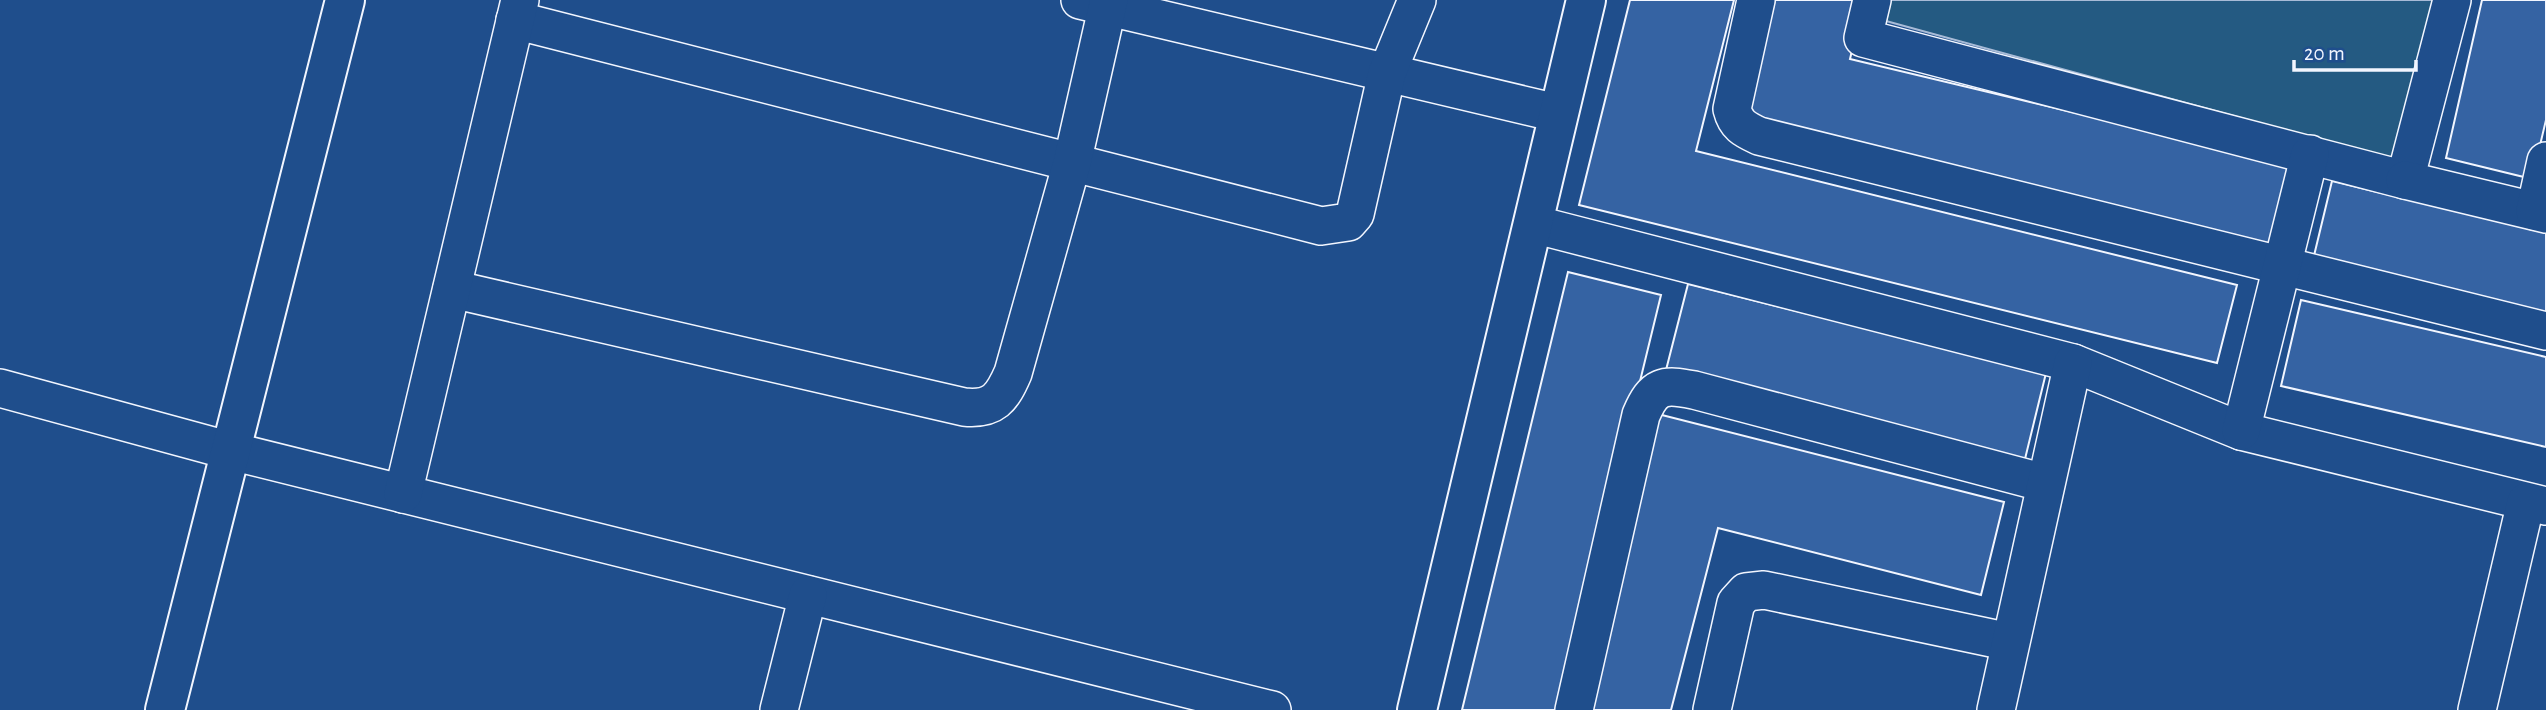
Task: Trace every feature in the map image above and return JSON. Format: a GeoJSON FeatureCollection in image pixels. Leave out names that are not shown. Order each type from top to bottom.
{"type":"FeatureCollection","features":[{"type":"Feature","properties":{"kind":"street"},"geometry":{"type":"LineString","coordinates":[[165,710],[345,0]]}},
{"type":"Feature","properties":{"kind":"street"},"geometry":{"type":"LineString","coordinates":[[403,494],[517,10],[1073,163],[1321,226],[1348,222],[1355,214],[1387,73],[1417,0]]}},
{"type":"Feature","properties":{"kind":"street"},"geometry":{"type":"LineString","coordinates":[[1417,710],[1586,0]]}},
{"type":"Feature","properties":{"kind":"street"},"geometry":{"type":"LineString","coordinates":[[1756,0],[1732,108],[1734,119],[1743,129],[1759,136],[2546,331]]}},
{"type":"Feature","properties":{"kind":"street"},"geometry":{"type":"LineString","coordinates":[[1872,0],[1863,38],[2541,213],[2546,161]]}},
{"type":"Feature","properties":{"kind":"street"},"geometry":{"type":"LineString","coordinates":[[2405,180],[2452,0]]}},
{"type":"Feature","properties":{"kind":"street"},"geometry":{"type":"LineString","coordinates":[[452,289],[976,408],[990,404],[1002,396],[1013,373],[1073,163],[1099,2],[1557,113]]}},
{"type":"Feature","properties":{"kind":"street"},"geometry":{"type":"LineString","coordinates":[[2241,431],[2309,154]]}},
{"type":"Feature","properties":{"kind":"street"},"geometry":{"type":"LineString","coordinates":[[1533,224],[2073,363],[2241,431],[2536,504],[2477,710]]}},
{"type":"Feature","properties":{"kind":"street"},"geometry":{"type":"LineString","coordinates":[[1996,710],[2073,363]]}},
{"type":"Feature","properties":{"kind":"street"},"geometry":{"type":"LineString","coordinates":[[1574,710],[1641,415],[1649,396],[1659,388],[1674,386],[1694,390],[2045,483]]}},
{"type":"Feature","properties":{"kind":"street"},"geometry":{"type":"LineString","coordinates":[[0,388],[232,451],[1272,710]]}},
{"type":"Feature","properties":{"kind":"street"},"geometry":{"type":"LineString","coordinates":[[1712,710],[1736,604],[1746,592],[1764,590],[2010,642]]}},
{"type":"Feature","properties":{"kind":"street"},"geometry":{"type":"LineString","coordinates":[[779,710],[808,595]]}},
{"type":"Feature","properties":{"kind":"shaded area"},"geometry":{"type":"Polygon","coordinates":[[[1891,0],[2437,0],[2395,160],[1886,21],[1891,0]]]}},
{"type":"Feature","properties":{"kind":"building"},"geometry":{"type":"Polygon","coordinates":[[[1630,0],[1734,0],[1696,151],[2237,285],[2217,363],[1579,205],[1630,0]]]}},
{"type":"Feature","properties":{"kind":"building"},"geometry":{"type":"Polygon","coordinates":[[[1775,0],[1864,0],[1850,59],[2290,164],[2270,249],[1746,124],[1775,0]]]}},
{"type":"Feature","properties":{"kind":"building"},"geometry":{"type":"Polygon","coordinates":[[[2482,0],[2546,0],[2546,120],[2532,179],[2446,158],[2482,0]]]}},
{"type":"Feature","properties":{"kind":"building"},"geometry":{"type":"Polygon","coordinates":[[[2332,181],[2546,233],[2546,320],[2312,264],[2332,181]]]}},
{"type":"Feature","properties":{"kind":"building"},"geometry":{"type":"Polygon","coordinates":[[[1568,272],[1661,295],[1560,710],[1462,710],[1568,272]]]}},
{"type":"Feature","properties":{"kind":"building"},"geometry":{"type":"Polygon","coordinates":[[[1688,284],[2046,373],[2025,459],[1666,370],[1688,284]]]}},
{"type":"Feature","properties":{"kind":"building"},"geometry":{"type":"Polygon","coordinates":[[[2301,300],[2546,357],[2546,447],[2281,386],[2301,300]]]}},
{"type":"Feature","properties":{"kind":"building"},"geometry":{"type":"Polygon","coordinates":[[[1654,413],[2004,502],[1981,595],[1718,528],[1671,710],[1579,710],[1654,413]]]}}]}
